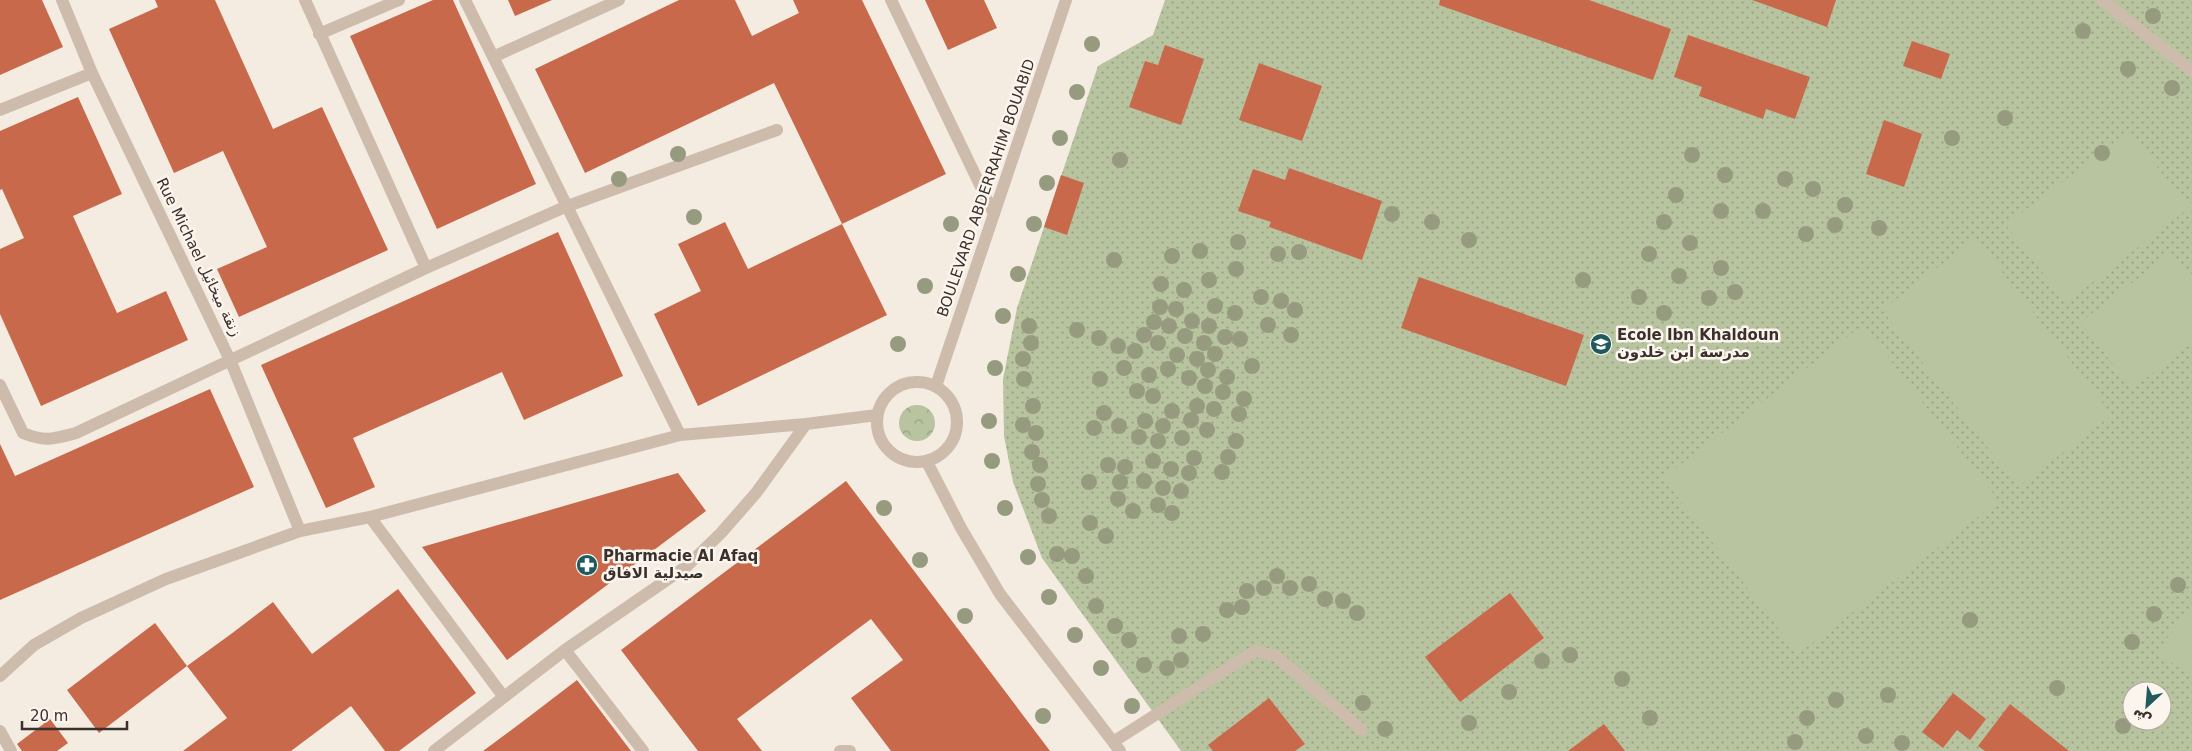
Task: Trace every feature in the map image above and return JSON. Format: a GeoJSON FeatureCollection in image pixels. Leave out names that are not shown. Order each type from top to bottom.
{"type":"FeatureCollection","features":[{"type":"Feature","properties":{"kind":"street","name":"Rue Michael زنقة ميخائيل"},"geometry":{"type":"LineString","coordinates":[[62,0],[92,73],[231,362],[300,531]]}},
{"type":"Feature","properties":{"kind":"street"},"geometry":{"type":"LineString","coordinates":[[305,0],[426,268]]}},
{"type":"Feature","properties":{"kind":"street"},"geometry":{"type":"LineString","coordinates":[[319,34],[400,0]]}},
{"type":"Feature","properties":{"kind":"street"},"geometry":{"type":"LineString","coordinates":[[465,0],[565,206],[680,435]]}},
{"type":"Feature","properties":{"kind":"street"},"geometry":{"type":"LineString","coordinates":[[493,57],[619,0]]}},
{"type":"Feature","properties":{"kind":"street"},"geometry":{"type":"LineString","coordinates":[[891,0],[994,214]]}},
{"type":"Feature","properties":{"kind":"street","name":"BOULEVARD ABDERRAHIM BOUABID"},"geometry":{"type":"LineString","coordinates":[[936,386],[1066,0]]}},
{"type":"Feature","properties":{"kind":"street"},"geometry":{"type":"LineString","coordinates":[[2102,0],[2192,71]]}},
{"type":"Feature","properties":{"kind":"street"},"geometry":{"type":"LineString","coordinates":[[0,110],[92,73]]}},
{"type":"Feature","properties":{"kind":"street"},"geometry":{"type":"LineString","coordinates":[[0,385],[23,433],[39,439],[54,439],[76,433],[231,362],[426,268],[565,206],[777,130]]}},
{"type":"Feature","properties":{"kind":"street"},"geometry":{"type":"LineString","coordinates":[[912,382],[924,382],[936,386],[949,397],[957,411],[958,428],[952,443],[941,455],[927,462],[904,460],[885,447],[880,438],[877,415],[889,393],[900,386],[912,382]]}},
{"type":"Feature","properties":{"kind":"street"},"geometry":{"type":"LineString","coordinates":[[0,676],[34,645],[81,618],[166,579],[300,531],[370,518],[680,435],[806,424],[877,415]]}},
{"type":"Feature","properties":{"kind":"street"},"geometry":{"type":"LineString","coordinates":[[434,751],[565,650],[688,566],[721,533],[756,493],[806,424]]}},
{"type":"Feature","properties":{"kind":"street"},"geometry":{"type":"LineString","coordinates":[[927,462],[960,528],[1000,594],[1117,746],[1255,651],[1276,656],[1362,730]]}},
{"type":"Feature","properties":{"kind":"street"},"geometry":{"type":"LineString","coordinates":[[370,518],[503,696]]}},
{"type":"Feature","properties":{"kind":"street"},"geometry":{"type":"LineString","coordinates":[[565,650],[643,751]]}},
{"type":"Feature","properties":{"kind":"street"},"geometry":{"type":"LineString","coordinates":[[0,731],[11,751]]}},
{"type":"Feature","properties":{"kind":"street"},"geometry":{"type":"LineString","coordinates":[[840,751],[850,751]]}},
{"type":"Feature","properties":{"kind":"green space","name":"Ecole Ibn Khaldoun مدرسة ابن خلدون"},"geometry":{"type":"Polygon","coordinates":[[[1165,0],[2192,0],[2192,751],[1181,751],[1042,558],[1013,482],[1004,436],[1003,379],[1017,308],[1098,66],[1153,35],[1165,0]]]}},
{"type":"Feature","properties":{"kind":"green space"},"geometry":{"type":"Polygon","coordinates":[[[2129,131],[2189,208],[2066,303],[2006,225],[2129,131]]]}},
{"type":"Feature","properties":{"kind":"green space"},"geometry":{"type":"Polygon","coordinates":[[[1976,238],[2112,415],[2018,487],[1882,310],[1976,238]]]}},
{"type":"Feature","properties":{"kind":"green space"},"geometry":{"type":"Polygon","coordinates":[[[2171,253],[2192,280],[2192,343],[2132,389],[2081,322],[2171,253]]]}},
{"type":"Feature","properties":{"kind":"green space"},"geometry":{"type":"Polygon","coordinates":[[[1863,325],[1999,501],[1798,654],[1663,478],[1863,325]]]}},
{"type":"Feature","properties":{"kind":"green space"},"geometry":{"type":"Polygon","coordinates":[[[917,405],[924,406],[930,410],[934,416],[934,430],[930,436],[924,440],[917,441],[910,440],[904,436],[900,430],[899,423],[900,416],[904,410],[910,406],[917,405]]]}},
{"type":"Feature","properties":{"kind":"green space"},"geometry":{"type":"Polygon","coordinates":[[[2192,607],[2192,678],[2157,651],[2192,607]]]}},
{"type":"Feature","properties":{"kind":"building"},"geometry":{"type":"Polygon","coordinates":[[[0,0],[42,0],[63,47],[0,75],[0,0]]]}},
{"type":"Feature","properties":{"kind":"building"},"geometry":{"type":"Polygon","coordinates":[[[155,0],[215,0],[273,129],[322,107],[388,250],[239,317],[217,269],[267,247],[223,151],[174,173],[109,29],[158,7],[155,0]]]}},
{"type":"Feature","properties":{"kind":"building"},"geometry":{"type":"Polygon","coordinates":[[[433,0],[453,0],[536,184],[437,229],[350,36],[433,0]]]}},
{"type":"Feature","properties":{"kind":"building"},"geometry":{"type":"Polygon","coordinates":[[[508,0],[552,0],[515,16],[508,0]]]}},
{"type":"Feature","properties":{"kind":"building"},"geometry":{"type":"Polygon","coordinates":[[[679,0],[735,0],[752,36],[799,13],[793,0],[862,0],[946,174],[842,224],[774,83],[585,173],[535,69],[679,0]]]}},
{"type":"Feature","properties":{"kind":"building"},"geometry":{"type":"Polygon","coordinates":[[[925,0],[984,0],[997,28],[948,50],[925,0]]]}},
{"type":"Feature","properties":{"kind":"building"},"geometry":{"type":"Polygon","coordinates":[[[1440,0],[1589,0],[1671,29],[1653,80],[1439,5],[1440,0]]]}},
{"type":"Feature","properties":{"kind":"building"},"geometry":{"type":"Polygon","coordinates":[[[1752,0],[1836,0],[1827,27],[1752,0]]]}},
{"type":"Feature","properties":{"kind":"building"},"geometry":{"type":"Polygon","coordinates":[[[1688,35],[1810,77],[1795,119],[1766,109],[1763,119],[1699,96],[1702,87],[1674,77],[1688,35]]]}},
{"type":"Feature","properties":{"kind":"building"},"geometry":{"type":"Polygon","coordinates":[[[1912,41],[1950,54],[1941,79],[1903,66],[1912,41]]]}},
{"type":"Feature","properties":{"kind":"building"},"geometry":{"type":"Polygon","coordinates":[[[1165,45],[1204,59],[1181,125],[1129,107],[1145,61],[1158,65],[1165,45]]]}},
{"type":"Feature","properties":{"kind":"building"},"geometry":{"type":"Polygon","coordinates":[[[1259,63],[1322,86],[1302,141],[1239,120],[1259,63]]]}},
{"type":"Feature","properties":{"kind":"building"},"geometry":{"type":"Polygon","coordinates":[[[78,97],[122,194],[73,216],[117,313],[166,291],[188,340],[41,406],[0,314],[0,249],[24,238],[2,189],[0,190],[0,131],[78,97]]]}},
{"type":"Feature","properties":{"kind":"building"},"geometry":{"type":"Polygon","coordinates":[[[1884,120],[1922,134],[1904,187],[1866,174],[1884,120]]]}},
{"type":"Feature","properties":{"kind":"building"},"geometry":{"type":"Polygon","coordinates":[[[1289,168],[1382,201],[1362,260],[1269,227],[1271,222],[1238,211],[1253,169],[1285,180],[1289,168]]]}},
{"type":"Feature","properties":{"kind":"building"},"geometry":{"type":"Polygon","coordinates":[[[1061,175],[1084,183],[1067,235],[1044,227],[1061,175]]]}},
{"type":"Feature","properties":{"kind":"building"},"geometry":{"type":"Polygon","coordinates":[[[725,222],[748,269],[842,224],[887,315],[698,406],[654,314],[701,291],[678,244],[725,222]]]}},
{"type":"Feature","properties":{"kind":"building"},"geometry":{"type":"Polygon","coordinates":[[[558,232],[623,376],[524,420],[502,372],[353,438],[375,487],[326,508],[261,365],[558,232]]]}},
{"type":"Feature","properties":{"kind":"building"},"geometry":{"type":"Polygon","coordinates":[[[1419,277],[1584,335],[1566,386],[1401,328],[1419,277]]]}},
{"type":"Feature","properties":{"kind":"building"},"geometry":{"type":"Polygon","coordinates":[[[210,389],[254,487],[0,600],[0,444],[15,476],[210,389]]]}},
{"type":"Feature","properties":{"kind":"building"},"geometry":{"type":"Polygon","coordinates":[[[678,473],[706,511],[507,660],[422,547],[678,473]]]}},
{"type":"Feature","properties":{"kind":"building"},"geometry":{"type":"Polygon","coordinates":[[[846,481],[1050,751],[891,751],[851,698],[903,660],[871,619],[737,719],[762,751],[698,751],[621,650],[846,481]]]}},
{"type":"Feature","properties":{"kind":"building"},"geometry":{"type":"Polygon","coordinates":[[[398,589],[476,693],[399,751],[385,751],[351,706],[291,751],[183,751],[227,718],[187,666],[273,602],[312,654],[398,589]]]}},
{"type":"Feature","properties":{"kind":"building"},"geometry":{"type":"Polygon","coordinates":[[[1510,593],[1544,638],[1460,702],[1425,657],[1510,593]]]}},
{"type":"Feature","properties":{"kind":"building"},"geometry":{"type":"Polygon","coordinates":[[[155,623],[187,666],[99,733],[67,690],[155,623]]]}},
{"type":"Feature","properties":{"kind":"building"},"geometry":{"type":"Polygon","coordinates":[[[577,680],[631,751],[483,751],[526,719],[577,680]]]}},
{"type":"Feature","properties":{"kind":"building"},"geometry":{"type":"Polygon","coordinates":[[[1953,693],[1986,719],[1970,740],[1957,730],[1943,748],[1922,732],[1953,693]]]}},
{"type":"Feature","properties":{"kind":"building"},"geometry":{"type":"Polygon","coordinates":[[[1269,698],[1305,744],[1295,751],[1213,751],[1208,745],[1269,698]]]}},
{"type":"Feature","properties":{"kind":"building"},"geometry":{"type":"Polygon","coordinates":[[[2010,704],[2069,751],[1985,751],[1978,746],[2010,704]]]}},
{"type":"Feature","properties":{"kind":"building"},"geometry":{"type":"Polygon","coordinates":[[[50,719],[68,743],[57,751],[22,751],[17,744],[50,719]]]}},
{"type":"Feature","properties":{"kind":"building"},"geometry":{"type":"Polygon","coordinates":[[[1604,724],[1625,751],[1568,751],[1604,724]]]}},
{"type":"Feature","properties":{"kind":"place","name":"Ecole Ibn Khaldoun مدرسة ابن خلدون"},"geometry":{"type":"Point","coordinates":[1601,344]}},
{"type":"Feature","properties":{"kind":"place","name":"Pharmacie Al Afaq صيدلية الافاق"},"geometry":{"type":"Point","coordinates":[587,565]}}]}
